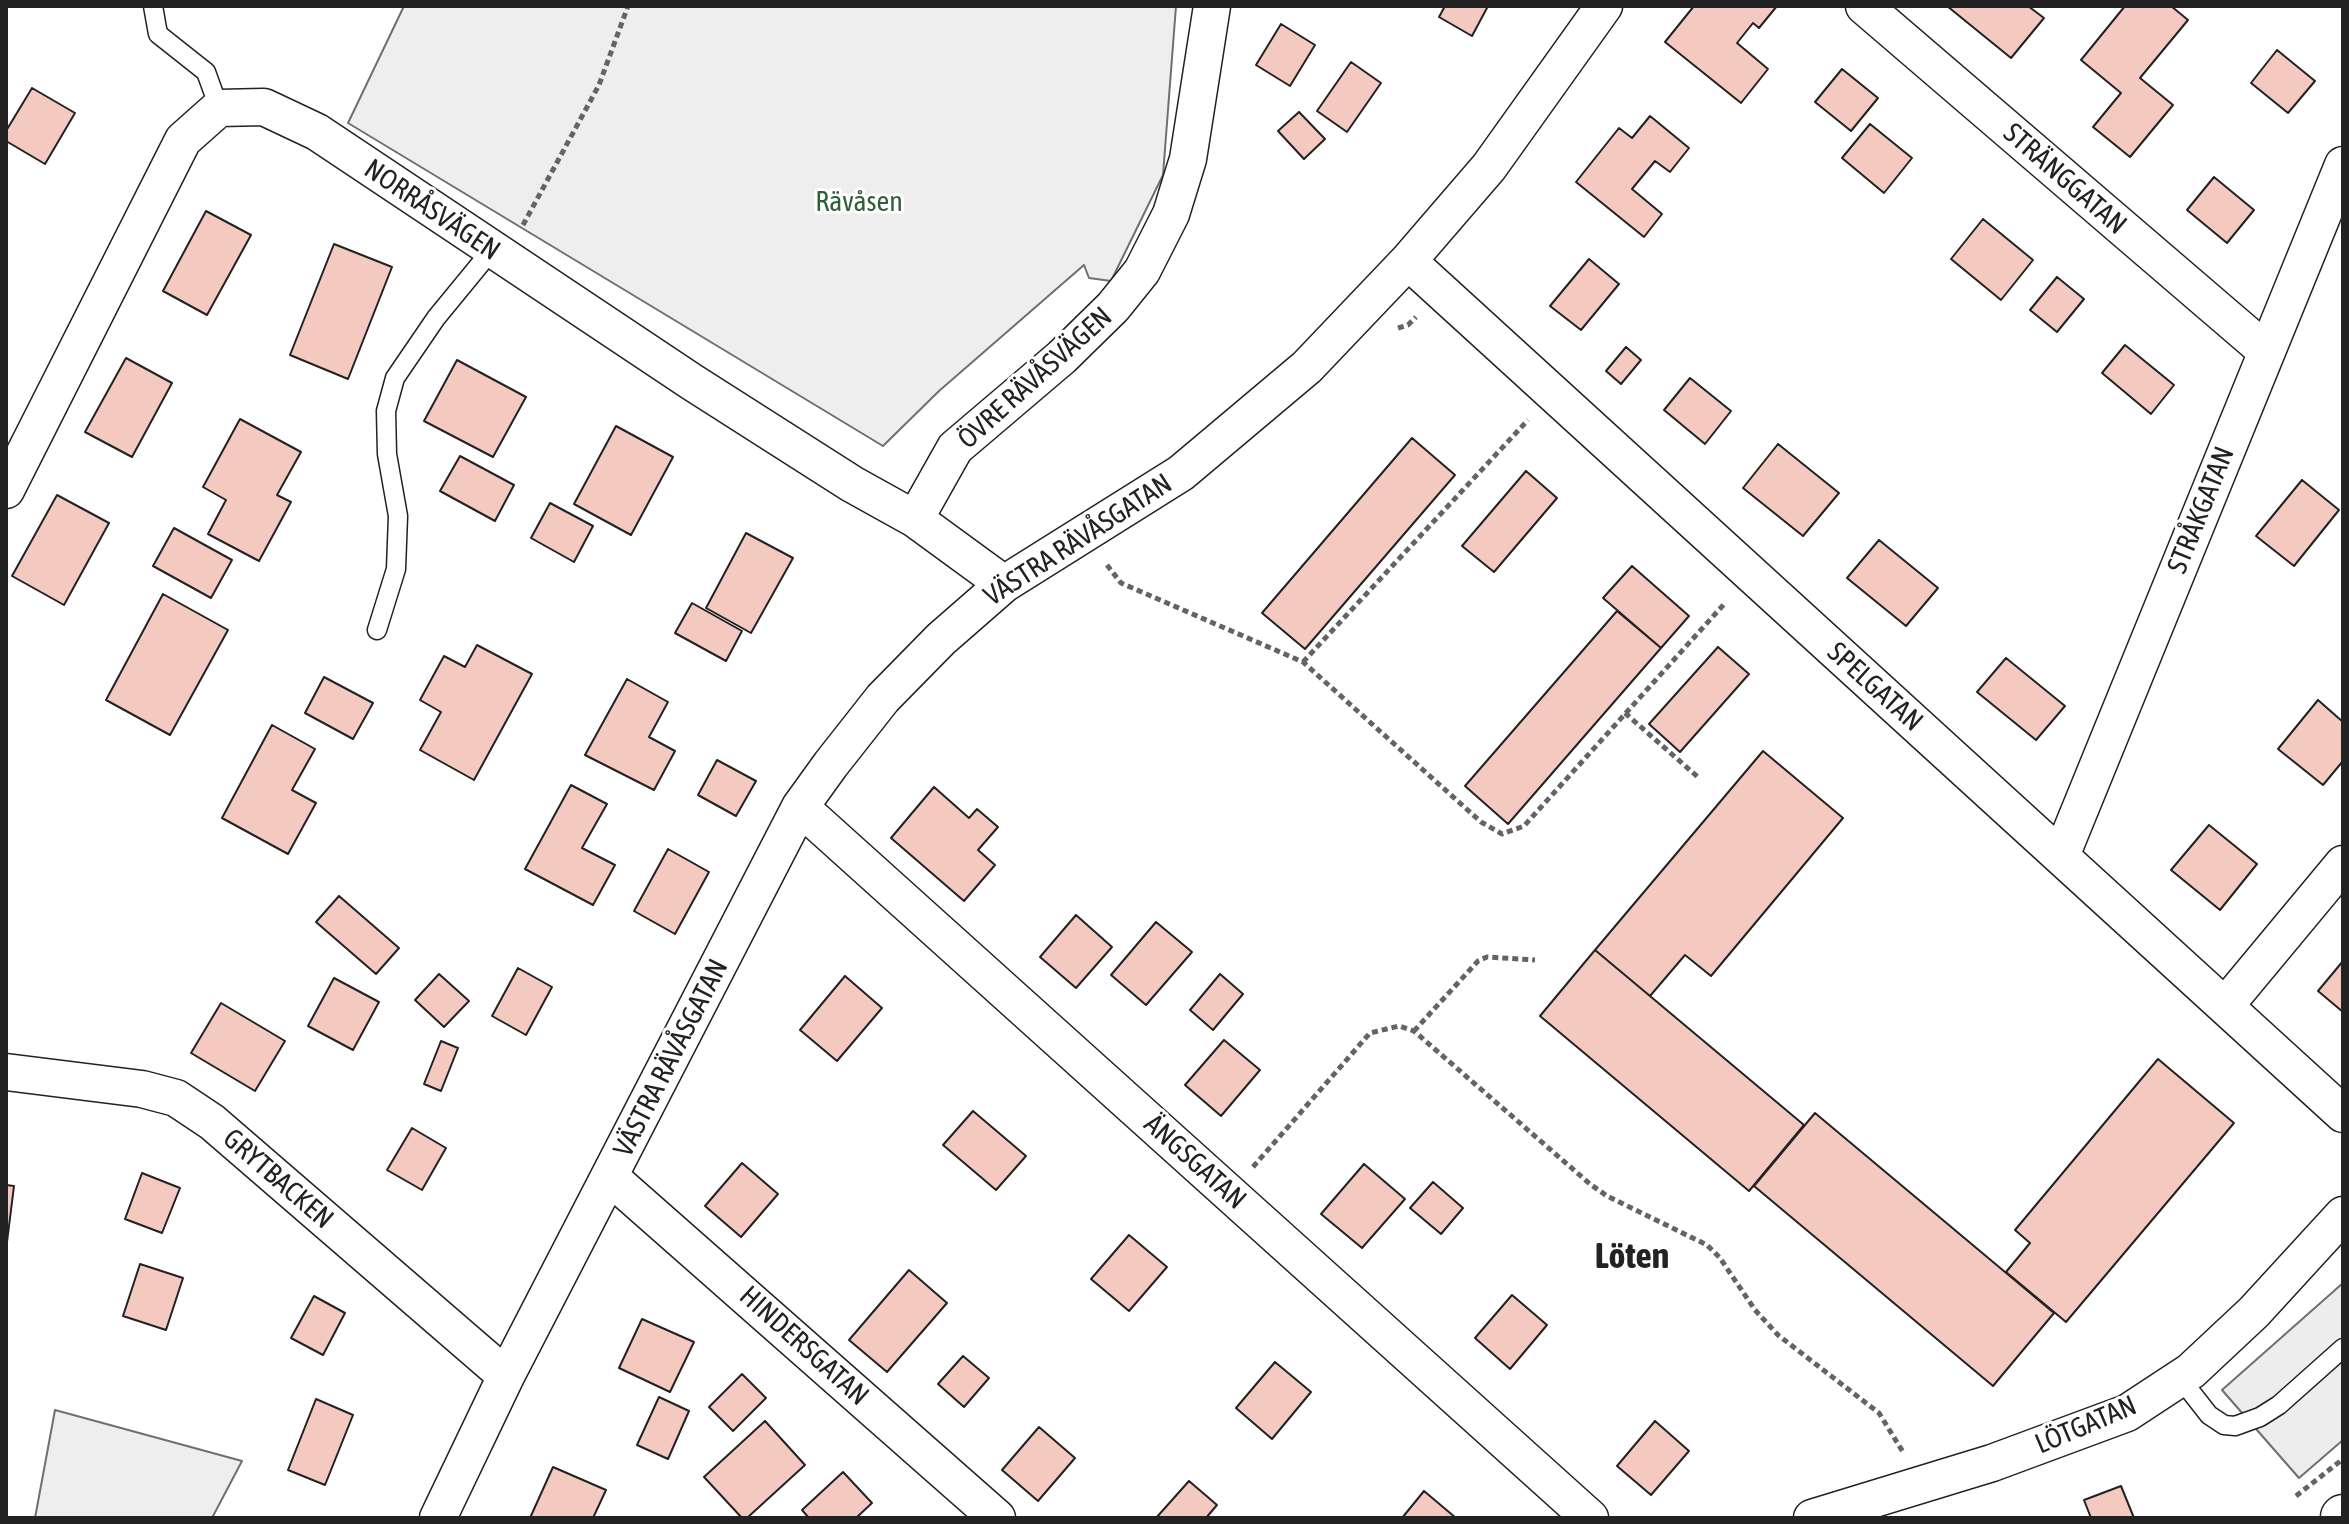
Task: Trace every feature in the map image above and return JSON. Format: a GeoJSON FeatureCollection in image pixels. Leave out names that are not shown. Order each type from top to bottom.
{"type":"FeatureCollection","features":[{"type":"Feature","properties":{"kind":"street","name":"ÖVRE RÄVÅSVÄGEN"},"geometry":{"type":"LineString","coordinates":[[915,519],[955,448],[1062,357],[1113,307],[1142,271],[1171,214],[1188,159],[1212,6]]}},
{"type":"Feature","properties":{"kind":"street","name":"VÄSTRA RÄVÅSGATAN"},"geometry":{"type":"LineString","coordinates":[[438,1518],[506,1376],[800,807],[883,698],[941,639],[1004,584],[1193,463],[1307,367],[1408,261],[1489,167],[1604,6]]}},
{"type":"Feature","properties":{"kind":"street","name":"STRÄNGGATAN"},"geometry":{"type":"LineString","coordinates":[[1864,6],[2266,351]]}},
{"type":"Feature","properties":{"kind":"street","name":"NORRÅSVÄGEN"},"geometry":{"type":"LineString","coordinates":[[219,108],[264,107],[317,132],[491,251],[825,467],[915,519],[1004,584]]}},
{"type":"Feature","properties":{"kind":"street"},"geometry":{"type":"LineString","coordinates":[[6,490],[183,140],[219,108]]}},
{"type":"Feature","properties":{"kind":"street","name":"STRÅKGATAN"},"geometry":{"type":"LineString","coordinates":[[2061,856],[2343,165]]}},
{"type":"Feature","properties":{"kind":"street","name":"SPELGATAN"},"geometry":{"type":"LineString","coordinates":[[1408,261],[2343,1114]]}},
{"type":"Feature","properties":{"kind":"street","name":"ÄNGSGATAN"},"geometry":{"type":"LineString","coordinates":[[800,807],[1590,1518]]}},
{"type":"Feature","properties":{"kind":"street"},"geometry":{"type":"LineString","coordinates":[[2225,1006],[2343,864]]}},
{"type":"Feature","properties":{"kind":"street","name":"GRYTBACKEN"},"geometry":{"type":"LineString","coordinates":[[6,1072],[142,1089],[176,1098],[212,1122],[506,1376]]}},
{"type":"Feature","properties":{"kind":"street","name":"HINDERSGATAN"},"geometry":{"type":"LineString","coordinates":[[610,1177],[997,1518]]}},
{"type":"Feature","properties":{"kind":"street","name":"LÖTGATAN"},"geometry":{"type":"LineString","coordinates":[[1812,1518],[1992,1463],[2127,1413],[2180,1378],[2254,1312],[2343,1215]]}},
{"type":"Feature","properties":{"kind":"lane"},"geometry":{"type":"LineString","coordinates":[[153,6],[158,34],[206,72],[219,108]]}},
{"type":"Feature","properties":{"kind":"lane"},"geometry":{"type":"LineString","coordinates":[[377,630],[396,569],[398,516],[387,454],[386,411],[395,378],[436,318],[491,251]]}},
{"type":"Feature","properties":{"kind":"lane"},"geometry":{"type":"LineString","coordinates":[[2180,1378],[2209,1415],[2224,1425],[2235,1426],[2260,1417],[2279,1405],[2343,1348]]}},
{"type":"Feature","properties":{"kind":"path"},"geometry":{"type":"LineString","coordinates":[[491,251],[521,228],[599,85],[628,6]]}},
{"type":"Feature","properties":{"kind":"path"},"geometry":{"type":"LineString","coordinates":[[1395,329],[1408,325],[1439,290]]}},
{"type":"Feature","properties":{"kind":"path"},"geometry":{"type":"LineString","coordinates":[[1303,662],[1553,394]]}},
{"type":"Feature","properties":{"kind":"path"},"geometry":{"type":"LineString","coordinates":[[1101,556],[1121,583],[1303,662],[1481,822],[1502,834],[1524,826],[1751,574]]}},
{"type":"Feature","properties":{"kind":"path"},"geometry":{"type":"LineString","coordinates":[[1625,713],[1699,778]]}},
{"type":"Feature","properties":{"kind":"path"},"geometry":{"type":"LineString","coordinates":[[1414,1031],[1478,961],[1487,957],[1535,960]]}},
{"type":"Feature","properties":{"kind":"path"},"geometry":{"type":"LineString","coordinates":[[1230,1194],[1370,1033],[1399,1026],[1414,1031],[1598,1190],[1680,1230],[1713,1251],[1755,1310],[1778,1335],[1879,1413],[1902,1450],[1917,1486]]}},
{"type":"Feature","properties":{"kind":"path"},"geometry":{"type":"LineString","coordinates":[[2296,1496],[2343,1459]]}},
{"type":"Feature","properties":{"kind":"green space","name":"Rävåsen"},"geometry":{"type":"Polygon","coordinates":[[[404,6],[1176,6],[1163,175],[1111,281],[1089,278],[1084,265],[939,391],[883,446],[348,123],[404,6]]]}},
{"type":"Feature","properties":{"kind":"green space"},"geometry":{"type":"Polygon","coordinates":[[[55,1410],[242,1461],[212,1518],[35,1518],[55,1410]]]}},
{"type":"Feature","properties":{"kind":"shaded area"},"geometry":{"type":"Polygon","coordinates":[[[2343,1283],[2343,1440],[2299,1478],[2222,1390],[2343,1283]]]}},
{"type":"Feature","properties":{"kind":"building"},"geometry":{"type":"Polygon","coordinates":[[[1445,6],[1488,6],[1472,36],[1439,17],[1445,6]]]}},
{"type":"Feature","properties":{"kind":"building"},"geometry":{"type":"Polygon","coordinates":[[[1694,6],[1777,6],[1759,28],[1753,23],[1737,43],[1768,69],[1741,103],[1665,42],[1694,6]]]}},
{"type":"Feature","properties":{"kind":"building"},"geometry":{"type":"Polygon","coordinates":[[[1947,6],[2028,6],[2044,18],[2011,58],[1947,6]]]}},
{"type":"Feature","properties":{"kind":"building"},"geometry":{"type":"Polygon","coordinates":[[[2125,6],[2171,6],[2188,20],[2140,78],[2173,105],[2130,157],[2093,127],[2121,93],[2081,60],[2125,6]]]}},
{"type":"Feature","properties":{"kind":"building"},"geometry":{"type":"Polygon","coordinates":[[[1281,24],[1315,45],[1290,86],[1256,65],[1281,24]]]}},
{"type":"Feature","properties":{"kind":"building"},"geometry":{"type":"Polygon","coordinates":[[[2277,50],[2315,81],[2288,113],[2251,83],[2277,50]]]}},
{"type":"Feature","properties":{"kind":"building"},"geometry":{"type":"Polygon","coordinates":[[[1351,62],[1381,83],[1347,132],[1317,111],[1351,62]]]}},
{"type":"Feature","properties":{"kind":"building"},"geometry":{"type":"Polygon","coordinates":[[[1842,69],[1878,98],[1851,131],[1815,102],[1842,69]]]}},
{"type":"Feature","properties":{"kind":"building"},"geometry":{"type":"Polygon","coordinates":[[[32,88],[75,113],[45,164],[6,141],[6,131],[32,88]]]}},
{"type":"Feature","properties":{"kind":"building"},"geometry":{"type":"Polygon","coordinates":[[[1299,112],[1325,139],[1304,159],[1278,131],[1299,112]]]}},
{"type":"Feature","properties":{"kind":"building"},"geometry":{"type":"Polygon","coordinates":[[[1650,116],[1689,148],[1670,172],[1655,161],[1632,189],[1662,214],[1644,237],[1576,182],[1619,128],[1632,138],[1650,116]]]}},
{"type":"Feature","properties":{"kind":"building"},"geometry":{"type":"Polygon","coordinates":[[[1870,124],[1912,158],[1884,193],[1842,158],[1870,124]]]}},
{"type":"Feature","properties":{"kind":"building"},"geometry":{"type":"Polygon","coordinates":[[[2214,177],[2254,210],[2227,243],[2187,210],[2214,177]]]}},
{"type":"Feature","properties":{"kind":"building"},"geometry":{"type":"Polygon","coordinates":[[[206,211],[251,235],[207,315],[163,291],[206,211]]]}},
{"type":"Feature","properties":{"kind":"building"},"geometry":{"type":"Polygon","coordinates":[[[1983,219],[2033,260],[2001,300],[1951,259],[1983,219]]]}},
{"type":"Feature","properties":{"kind":"building"},"geometry":{"type":"Polygon","coordinates":[[[334,244],[392,267],[348,379],[290,355],[334,244]]]}},
{"type":"Feature","properties":{"kind":"building"},"geometry":{"type":"Polygon","coordinates":[[[1589,259],[1619,284],[1581,330],[1550,306],[1589,259]]]}},
{"type":"Feature","properties":{"kind":"building"},"geometry":{"type":"Polygon","coordinates":[[[2057,277],[2084,299],[2057,332],[2030,310],[2057,277]]]}},
{"type":"Feature","properties":{"kind":"building"},"geometry":{"type":"Polygon","coordinates":[[[2125,345],[2174,385],[2151,414],[2102,373],[2125,345]]]}},
{"type":"Feature","properties":{"kind":"building"},"geometry":{"type":"Polygon","coordinates":[[[1626,347],[1641,360],[1621,384],[1606,371],[1626,347]]]}},
{"type":"Feature","properties":{"kind":"building"},"geometry":{"type":"Polygon","coordinates":[[[126,358],[172,383],[132,457],[85,432],[126,358]]]}},
{"type":"Feature","properties":{"kind":"building"},"geometry":{"type":"Polygon","coordinates":[[[457,360],[526,397],[493,457],[424,421],[457,360]]]}},
{"type":"Feature","properties":{"kind":"building"},"geometry":{"type":"Polygon","coordinates":[[[1690,378],[1731,411],[1705,444],[1664,410],[1690,378]]]}},
{"type":"Feature","properties":{"kind":"building"},"geometry":{"type":"Polygon","coordinates":[[[240,419],[301,452],[277,495],[291,502],[259,561],[208,534],[226,500],[203,487],[240,419]]]}},
{"type":"Feature","properties":{"kind":"building"},"geometry":{"type":"Polygon","coordinates":[[[616,426],[673,457],[631,535],[574,504],[616,426]]]}},
{"type":"Feature","properties":{"kind":"building"},"geometry":{"type":"Polygon","coordinates":[[[1412,438],[1455,475],[1305,649],[1262,613],[1412,438]]]}},
{"type":"Feature","properties":{"kind":"building"},"geometry":{"type":"Polygon","coordinates":[[[1778,444],[1839,493],[1803,536],[1743,488],[1778,444]]]}},
{"type":"Feature","properties":{"kind":"building"},"geometry":{"type":"Polygon","coordinates":[[[460,456],[514,485],[495,521],[440,491],[460,456]]]}},
{"type":"Feature","properties":{"kind":"building"},"geometry":{"type":"Polygon","coordinates":[[[1526,471],[1557,498],[1494,572],[1462,546],[1526,471]]]}},
{"type":"Feature","properties":{"kind":"building"},"geometry":{"type":"Polygon","coordinates":[[[2302,480],[2339,510],[2294,566],[2256,536],[2302,480]]]}},
{"type":"Feature","properties":{"kind":"building"},"geometry":{"type":"Polygon","coordinates":[[[57,495],[109,523],[64,605],[12,576],[57,495]]]}},
{"type":"Feature","properties":{"kind":"building"},"geometry":{"type":"Polygon","coordinates":[[[550,503],[593,526],[574,562],[531,538],[550,503]]]}},
{"type":"Feature","properties":{"kind":"building"},"geometry":{"type":"Polygon","coordinates":[[[174,528],[232,560],[211,598],[153,566],[174,528]]]}},
{"type":"Feature","properties":{"kind":"building"},"geometry":{"type":"Polygon","coordinates":[[[746,533],[793,558],[751,633],[706,608],[746,533]]]}},
{"type":"Feature","properties":{"kind":"building"},"geometry":{"type":"Polygon","coordinates":[[[1879,540],[1938,588],[1906,626],[1847,578],[1879,540]]]}},
{"type":"Feature","properties":{"kind":"building"},"geometry":{"type":"Polygon","coordinates":[[[1632,566],[1689,616],[1661,648],[1603,598],[1632,566]]]}},
{"type":"Feature","properties":{"kind":"building"},"geometry":{"type":"Polygon","coordinates":[[[163,594],[228,630],[170,735],[106,700],[163,594]]]}},
{"type":"Feature","properties":{"kind":"building"},"geometry":{"type":"Polygon","coordinates":[[[692,603],[742,631],[726,661],[675,633],[692,603]]]}},
{"type":"Feature","properties":{"kind":"building"},"geometry":{"type":"Polygon","coordinates":[[[1617,611],[1661,648],[1508,824],[1465,786],[1617,611]]]}},
{"type":"Feature","properties":{"kind":"building"},"geometry":{"type":"Polygon","coordinates":[[[477,645],[532,674],[474,780],[420,750],[441,712],[420,700],[444,656],[465,667],[477,645]]]}},
{"type":"Feature","properties":{"kind":"building"},"geometry":{"type":"Polygon","coordinates":[[[1718,647],[1749,674],[1680,752],[1649,724],[1718,647]]]}},
{"type":"Feature","properties":{"kind":"building"},"geometry":{"type":"Polygon","coordinates":[[[2006,658],[2065,706],[2036,740],[1977,692],[2006,658]]]}},
{"type":"Feature","properties":{"kind":"building"},"geometry":{"type":"Polygon","coordinates":[[[324,677],[373,703],[353,739],[305,713],[324,677]]]}},
{"type":"Feature","properties":{"kind":"building"},"geometry":{"type":"Polygon","coordinates":[[[627,679],[668,702],[649,737],[675,751],[654,790],[585,755],[627,679]]]}},
{"type":"Feature","properties":{"kind":"building"},"geometry":{"type":"Polygon","coordinates":[[[2318,700],[2343,722],[2343,761],[2323,785],[2278,749],[2318,700]]]}},
{"type":"Feature","properties":{"kind":"building"},"geometry":{"type":"Polygon","coordinates":[[[272,725],[315,749],[292,790],[316,803],[288,854],[222,818],[272,725]]]}},
{"type":"Feature","properties":{"kind":"building"},"geometry":{"type":"Polygon","coordinates":[[[1763,751],[1843,818],[1711,976],[1685,955],[1650,996],[1595,950],[1763,751]]]}},
{"type":"Feature","properties":{"kind":"building"},"geometry":{"type":"Polygon","coordinates":[[[717,760],[756,781],[736,816],[698,795],[717,760]]]}},
{"type":"Feature","properties":{"kind":"building"},"geometry":{"type":"Polygon","coordinates":[[[571,785],[607,804],[582,848],[615,865],[593,905],[525,869],[571,785]]]}},
{"type":"Feature","properties":{"kind":"building"},"geometry":{"type":"Polygon","coordinates":[[[934,787],[969,818],[977,809],[998,827],[978,850],[995,865],[964,901],[891,838],[934,787]]]}},
{"type":"Feature","properties":{"kind":"building"},"geometry":{"type":"Polygon","coordinates":[[[2209,825],[2257,864],[2220,910],[2171,870],[2209,825]]]}},
{"type":"Feature","properties":{"kind":"building"},"geometry":{"type":"Polygon","coordinates":[[[668,849],[709,872],[675,934],[634,911],[668,849]]]}},
{"type":"Feature","properties":{"kind":"building"},"geometry":{"type":"Polygon","coordinates":[[[339,896],[399,948],[376,974],[316,922],[339,896]]]}},
{"type":"Feature","properties":{"kind":"building"},"geometry":{"type":"Polygon","coordinates":[[[1076,915],[1112,947],[1076,988],[1040,957],[1076,915]]]}},
{"type":"Feature","properties":{"kind":"building"},"geometry":{"type":"Polygon","coordinates":[[[1156,922],[1192,952],[1146,1005],[1111,975],[1156,922]]]}},
{"type":"Feature","properties":{"kind":"building"},"geometry":{"type":"Polygon","coordinates":[[[1595,950],[1804,1125],[1749,1191],[1540,1016],[1595,950]]]}},
{"type":"Feature","properties":{"kind":"building"},"geometry":{"type":"Polygon","coordinates":[[[2343,961],[2343,1012],[2318,991],[2343,961]]]}},
{"type":"Feature","properties":{"kind":"building"},"geometry":{"type":"Polygon","coordinates":[[[518,968],[552,987],[526,1035],[492,1016],[518,968]]]}},
{"type":"Feature","properties":{"kind":"building"},"geometry":{"type":"Polygon","coordinates":[[[439,974],[469,1001],[444,1027],[415,1000],[439,974]]]}},
{"type":"Feature","properties":{"kind":"building"},"geometry":{"type":"Polygon","coordinates":[[[1220,974],[1243,994],[1213,1030],[1190,1010],[1220,974]]]}},
{"type":"Feature","properties":{"kind":"building"},"geometry":{"type":"Polygon","coordinates":[[[845,976],[882,1008],[837,1061],[800,1030],[845,976]]]}},
{"type":"Feature","properties":{"kind":"building"},"geometry":{"type":"Polygon","coordinates":[[[334,978],[379,1002],[353,1050],[308,1026],[334,978]]]}},
{"type":"Feature","properties":{"kind":"building"},"geometry":{"type":"Polygon","coordinates":[[[221,1003],[285,1041],[255,1091],[191,1053],[221,1003]]]}},
{"type":"Feature","properties":{"kind":"building"},"geometry":{"type":"Polygon","coordinates":[[[1224,1040],[1260,1070],[1221,1116],[1185,1085],[1224,1040]]]}},
{"type":"Feature","properties":{"kind":"building"},"geometry":{"type":"Polygon","coordinates":[[[441,1041],[458,1048],[441,1091],[424,1084],[441,1041]]]}},
{"type":"Feature","properties":{"kind":"building"},"geometry":{"type":"Polygon","coordinates":[[[2158,1059],[2234,1123],[2066,1322],[2006,1272],[2030,1243],[2015,1230],[2158,1059]]]}},
{"type":"Feature","properties":{"kind":"building"},"geometry":{"type":"Polygon","coordinates":[[[973,1111],[1026,1156],[996,1190],[943,1145],[973,1111]]]}},
{"type":"Feature","properties":{"kind":"building"},"geometry":{"type":"Polygon","coordinates":[[[1815,1113],[2054,1313],[1993,1386],[1754,1186],[1815,1113]]]}},
{"type":"Feature","properties":{"kind":"building"},"geometry":{"type":"Polygon","coordinates":[[[412,1128],[446,1148],[422,1190],[387,1170],[412,1128]]]}},
{"type":"Feature","properties":{"kind":"building"},"geometry":{"type":"Polygon","coordinates":[[[742,1163],[778,1194],[741,1237],[705,1206],[742,1163]]]}},
{"type":"Feature","properties":{"kind":"building"},"geometry":{"type":"Polygon","coordinates":[[[1364,1164],[1405,1199],[1362,1248],[1321,1214],[1364,1164]]]}},
{"type":"Feature","properties":{"kind":"building"},"geometry":{"type":"Polygon","coordinates":[[[142,1173],[180,1188],[162,1233],[125,1219],[142,1173]]]}},
{"type":"Feature","properties":{"kind":"building"},"geometry":{"type":"Polygon","coordinates":[[[1433,1182],[1463,1208],[1441,1234],[1410,1208],[1433,1182]]]}},
{"type":"Feature","properties":{"kind":"building"},"geometry":{"type":"Polygon","coordinates":[[[6,1185],[14,1186],[7,1242],[6,1241],[6,1185]]]}},
{"type":"Feature","properties":{"kind":"building"},"geometry":{"type":"Polygon","coordinates":[[[1129,1235],[1167,1267],[1129,1311],[1091,1279],[1129,1235]]]}},
{"type":"Feature","properties":{"kind":"building"},"geometry":{"type":"Polygon","coordinates":[[[140,1264],[183,1278],[166,1330],[123,1316],[140,1264]]]}},
{"type":"Feature","properties":{"kind":"building"},"geometry":{"type":"Polygon","coordinates":[[[909,1270],[947,1303],[887,1372],[849,1340],[909,1270]]]}},
{"type":"Feature","properties":{"kind":"building"},"geometry":{"type":"Polygon","coordinates":[[[1512,1295],[1547,1325],[1510,1369],[1475,1338],[1512,1295]]]}},
{"type":"Feature","properties":{"kind":"building"},"geometry":{"type":"Polygon","coordinates":[[[314,1296],[345,1313],[323,1355],[291,1338],[314,1296]]]}},
{"type":"Feature","properties":{"kind":"building"},"geometry":{"type":"Polygon","coordinates":[[[642,1319],[694,1342],[670,1392],[619,1368],[642,1319]]]}},
{"type":"Feature","properties":{"kind":"building"},"geometry":{"type":"Polygon","coordinates":[[[963,1356],[989,1378],[964,1407],[938,1384],[963,1356]]]}},
{"type":"Feature","properties":{"kind":"building"},"geometry":{"type":"Polygon","coordinates":[[[1275,1362],[1311,1392],[1272,1439],[1236,1408],[1275,1362]]]}},
{"type":"Feature","properties":{"kind":"building"},"geometry":{"type":"Polygon","coordinates":[[[742,1374],[766,1398],[733,1431],[709,1407],[742,1374]]]}},
{"type":"Feature","properties":{"kind":"building"},"geometry":{"type":"Polygon","coordinates":[[[659,1397],[689,1411],[668,1459],[637,1445],[659,1397]]]}},
{"type":"Feature","properties":{"kind":"building"},"geometry":{"type":"Polygon","coordinates":[[[316,1399],[353,1415],[325,1485],[288,1470],[316,1399]]]}},
{"type":"Feature","properties":{"kind":"building"},"geometry":{"type":"Polygon","coordinates":[[[765,1421],[805,1465],[747,1518],[742,1518],[704,1477],[765,1421]]]}},
{"type":"Feature","properties":{"kind":"building"},"geometry":{"type":"Polygon","coordinates":[[[1655,1421],[1689,1451],[1651,1495],[1617,1466],[1655,1421]]]}},
{"type":"Feature","properties":{"kind":"building"},"geometry":{"type":"Polygon","coordinates":[[[1039,1427],[1075,1458],[1038,1501],[1002,1470],[1039,1427]]]}},
{"type":"Feature","properties":{"kind":"building"},"geometry":{"type":"Polygon","coordinates":[[[553,1467],[606,1490],[593,1518],[530,1518],[553,1467]]]}},
{"type":"Feature","properties":{"kind":"building"},"geometry":{"type":"Polygon","coordinates":[[[843,1472],[872,1503],[856,1518],[809,1518],[802,1510],[843,1472]]]}},
{"type":"Feature","properties":{"kind":"building"},"geometry":{"type":"Polygon","coordinates":[[[1189,1481],[1217,1505],[1206,1518],[1156,1518],[1189,1481]]]}},
{"type":"Feature","properties":{"kind":"building"},"geometry":{"type":"Polygon","coordinates":[[[2121,1486],[2134,1518],[2091,1518],[2084,1500],[2121,1486]]]}},
{"type":"Feature","properties":{"kind":"building"},"geometry":{"type":"Polygon","coordinates":[[[1424,1491],[1456,1518],[1402,1518],[1424,1491]]]}},
{"type":"Feature","properties":{"kind":"district","name":"Löten"},"geometry":{"type":"Point","coordinates":[1632,1257]}}]}
